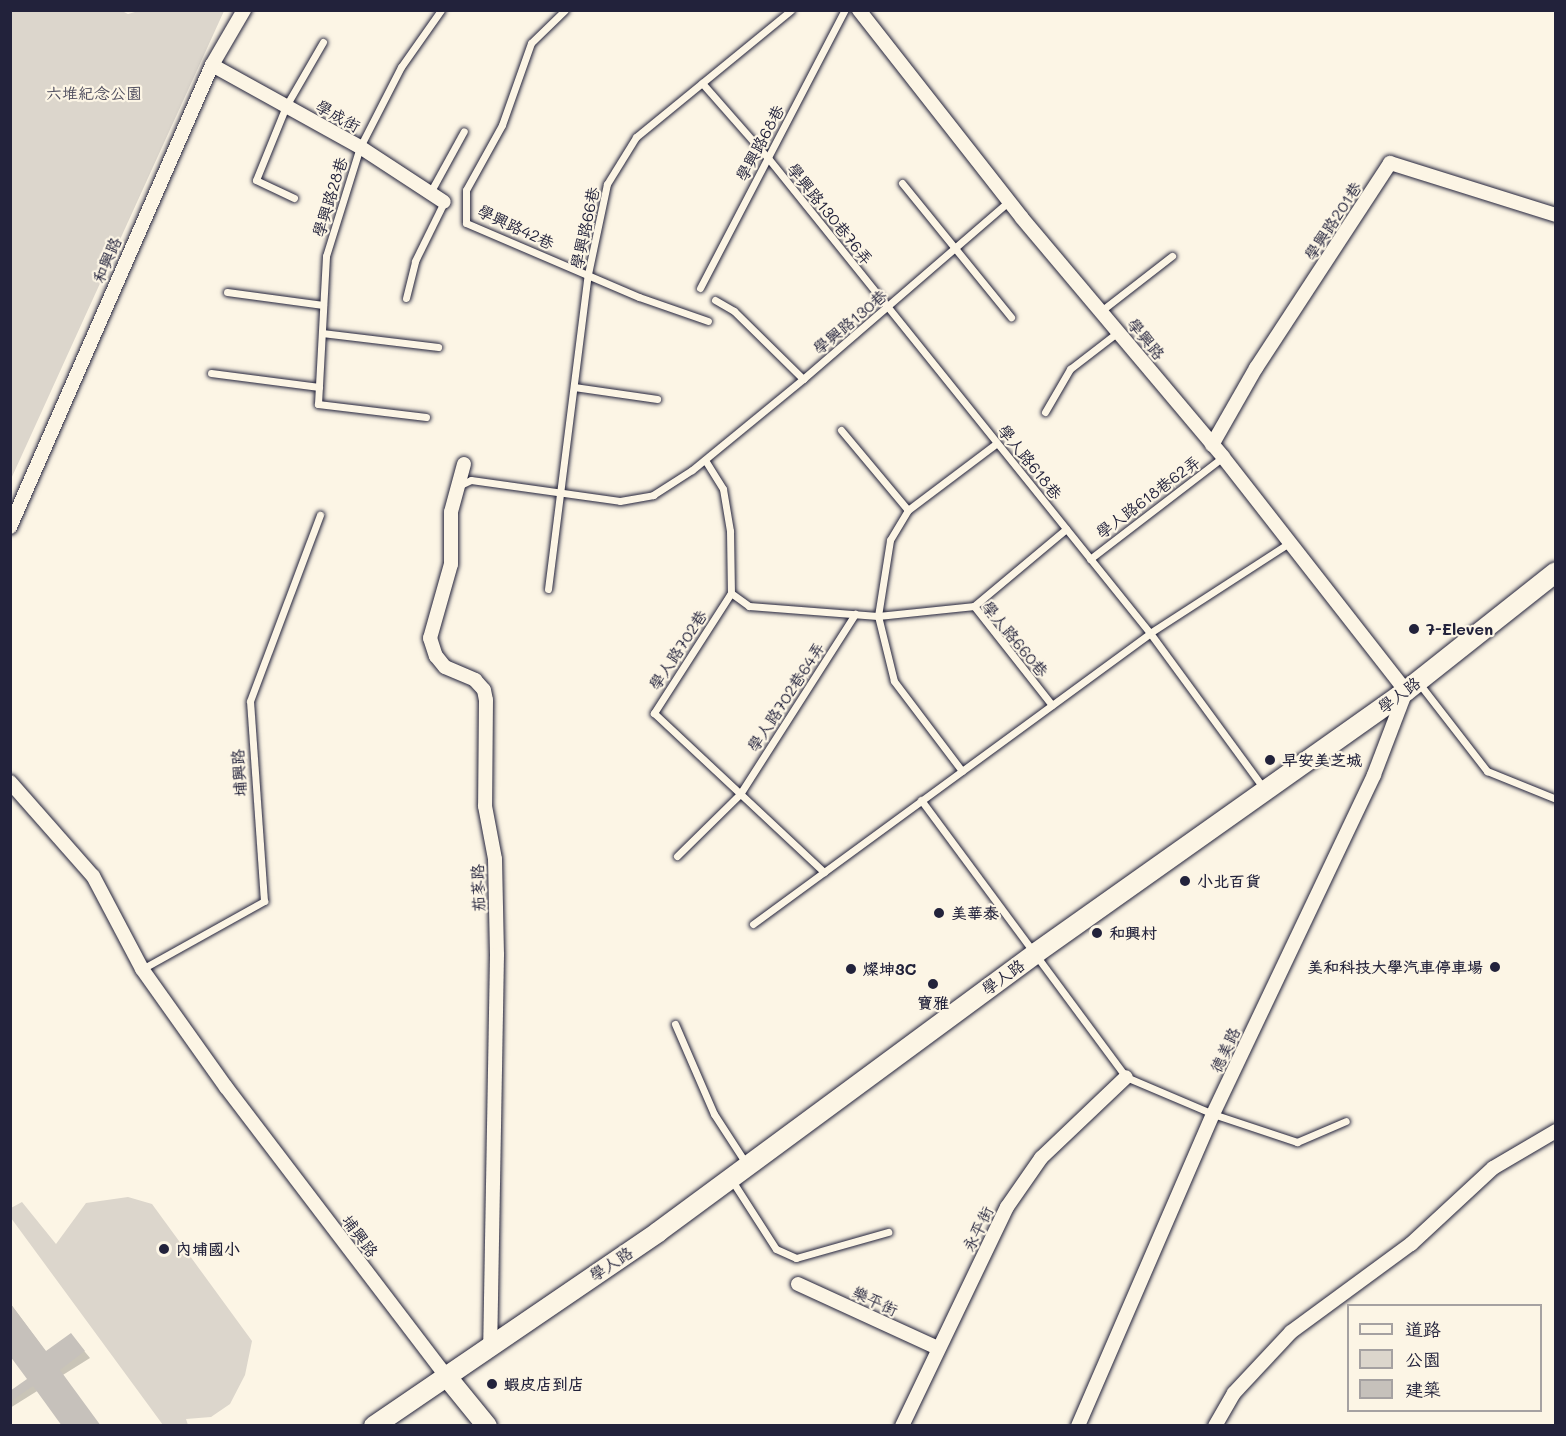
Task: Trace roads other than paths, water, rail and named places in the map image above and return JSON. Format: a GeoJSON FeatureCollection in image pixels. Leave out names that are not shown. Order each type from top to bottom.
{"type":"FeatureCollection","features":[{"type":"Feature","properties":{"kind":"main road","name":"學人路"},"geometry":{"type":"LineString","coordinates":[[374,1425],[649,1238],[1036,953],[1412,686],[1556,572]]}},
{"type":"Feature","properties":{"kind":"main road"},"geometry":{"type":"LineString","coordinates":[[447,1377],[487,1425]]}},
{"type":"Feature","properties":{"kind":"street","name":"和興路"},"geometry":{"type":"LineString","coordinates":[[10,527],[212,65],[244,10]]}},
{"type":"Feature","properties":{"kind":"street","name":"學興路"},"geometry":{"type":"LineString","coordinates":[[859,10],[1009,201],[1223,457],[1289,543],[1412,686]]}},
{"type":"Feature","properties":{"kind":"street","name":"學成街"},"geometry":{"type":"LineString","coordinates":[[212,65],[360,147],[444,202]]}},
{"type":"Feature","properties":{"kind":"street","name":"學興路201巷"},"geometry":{"type":"LineString","coordinates":[[1212,445],[1256,368],[1390,163],[1556,215]]}},
{"type":"Feature","properties":{"kind":"street","name":"茄苳路"},"geometry":{"type":"LineString","coordinates":[[464,464],[451,512],[450,564],[430,638],[436,656],[445,667],[475,680],[484,690],[486,700],[485,806],[495,860],[496,955],[490,1344]]}},
{"type":"Feature","properties":{"kind":"street","name":"德美路"},"geometry":{"type":"LineString","coordinates":[[1077,1425],[1213,1114],[1374,774],[1412,686]]}},
{"type":"Feature","properties":{"kind":"street","name":"埔興路"},"geometry":{"type":"LineString","coordinates":[[10,782],[93,876],[142,969],[226,1088],[447,1377]]}},
{"type":"Feature","properties":{"kind":"street","name":"永平街"},"geometry":{"type":"LineString","coordinates":[[902,1425],[1007,1207],[1041,1158],[1126,1077]]}},
{"type":"Feature","properties":{"kind":"street"},"geometry":{"type":"LineString","coordinates":[[1215,1425],[1234,1393],[1291,1332],[1411,1244],[1492,1168],[1556,1131]]}},
{"type":"Feature","properties":{"kind":"street","name":"樂平街"},"geometry":{"type":"LineString","coordinates":[[798,1284],[938,1348]]}},
{"type":"Feature","properties":{"kind":"lane","name":"學興路28巷"},"geometry":{"type":"LineString","coordinates":[[319,387],[326,256],[360,147],[401,67],[441,10]]}},
{"type":"Feature","properties":{"kind":"lane","name":"學興路42巷"},"geometry":{"type":"LineString","coordinates":[[564,10],[531,43],[502,125],[466,190],[466,223],[639,297],[708,321]]}},
{"type":"Feature","properties":{"kind":"lane","name":"學興路66巷"},"geometry":{"type":"LineString","coordinates":[[548,589],[598,211],[619,161],[636,137],[791,10]]}},
{"type":"Feature","properties":{"kind":"lane","name":"學興路68巷"},"geometry":{"type":"LineString","coordinates":[[700,288],[845,10]]}},
{"type":"Feature","properties":{"kind":"lane"},"geometry":{"type":"LineString","coordinates":[[294,198],[256,180],[286,106],[323,42]]}},
{"type":"Feature","properties":{"kind":"lane","name":"學興路130巷76弄"},"geometry":{"type":"LineString","coordinates":[[702,83],[768,158],[888,309]]}},
{"type":"Feature","properties":{"kind":"lane"},"geometry":{"type":"LineString","coordinates":[[430,191],[464,132]]}},
{"type":"Feature","properties":{"kind":"lane"},"geometry":{"type":"LineString","coordinates":[[902,183],[1011,317]]}},
{"type":"Feature","properties":{"kind":"lane","name":"學興路130巷"},"geometry":{"type":"LineString","coordinates":[[458,486],[471,480],[620,501],[653,495],[705,460],[888,309],[1009,201]]}},
{"type":"Feature","properties":{"kind":"lane"},"geometry":{"type":"LineString","coordinates":[[406,298],[415,261],[444,202]]}},
{"type":"Feature","properties":{"kind":"lane"},"geometry":{"type":"LineString","coordinates":[[1101,311],[1172,256]]}},
{"type":"Feature","properties":{"kind":"lane"},"geometry":{"type":"LineString","coordinates":[[227,292],[323,305]]}},
{"type":"Feature","properties":{"kind":"lane"},"geometry":{"type":"LineString","coordinates":[[715,300],[734,311],[803,379]]}},
{"type":"Feature","properties":{"kind":"lane","name":"學人路618巷"},"geometry":{"type":"LineString","coordinates":[[888,309],[1150,633],[1266,790]]}},
{"type":"Feature","properties":{"kind":"lane"},"geometry":{"type":"LineString","coordinates":[[1045,412],[1070,369],[1118,332]]}},
{"type":"Feature","properties":{"kind":"lane"},"geometry":{"type":"LineString","coordinates":[[322,333],[438,347]]}},
{"type":"Feature","properties":{"kind":"lane"},"geometry":{"type":"LineString","coordinates":[[211,373],[319,387],[318,404],[426,417]]}},
{"type":"Feature","properties":{"kind":"lane"},"geometry":{"type":"LineString","coordinates":[[574,387],[657,399]]}},
{"type":"Feature","properties":{"kind":"lane"},"geometry":{"type":"LineString","coordinates":[[841,430],[908,510]]}},
{"type":"Feature","properties":{"kind":"lane"},"geometry":{"type":"LineString","coordinates":[[962,771],[894,681],[878,616],[890,540],[908,510],[997,443]]}},
{"type":"Feature","properties":{"kind":"lane","name":"學人路618巷62弄"},"geometry":{"type":"LineString","coordinates":[[1090,559],[1223,457]]}},
{"type":"Feature","properties":{"kind":"lane"},"geometry":{"type":"LineString","coordinates":[[705,460],[723,489],[730,531],[730,593]]}},
{"type":"Feature","properties":{"kind":"lane","name":"埔興路"},"geometry":{"type":"LineString","coordinates":[[142,969],[264,901],[250,701],[320,515]]}},
{"type":"Feature","properties":{"kind":"lane"},"geometry":{"type":"LineString","coordinates":[[974,606],[1066,529]]}},
{"type":"Feature","properties":{"kind":"lane"},"geometry":{"type":"LineString","coordinates":[[753,924],[1150,633],[1289,543]]}},
{"type":"Feature","properties":{"kind":"lane","name":"學人路660巷"},"geometry":{"type":"LineString","coordinates":[[730,593],[749,606],[855,615],[878,616],[974,606],[1052,705]]}},
{"type":"Feature","properties":{"kind":"lane","name":"學人路702巷"},"geometry":{"type":"LineString","coordinates":[[730,593],[654,713],[824,872]]}},
{"type":"Feature","properties":{"kind":"lane","name":"學人路702巷64弄"},"geometry":{"type":"LineString","coordinates":[[740,794],[855,615]]}},
{"type":"Feature","properties":{"kind":"lane"},"geometry":{"type":"LineString","coordinates":[[1412,686],[1487,771],[1556,799]]}},
{"type":"Feature","properties":{"kind":"lane"},"geometry":{"type":"LineString","coordinates":[[677,856],[740,794]]}},
{"type":"Feature","properties":{"kind":"lane"},"geometry":{"type":"LineString","coordinates":[[921,800],[1126,1077],[1213,1114],[1298,1142],[1346,1121]]}},
{"type":"Feature","properties":{"kind":"lane"},"geometry":{"type":"LineString","coordinates":[[675,1024],[714,1114],[748,1166]]}},
{"type":"Feature","properties":{"kind":"lane"},"geometry":{"type":"LineString","coordinates":[[729,1177],[776,1249],[796,1258],[888,1232]]}},
{"type":"Feature","properties":{"kind":"place","name":"7-Eleven"},"geometry":{"type":"Point","coordinates":[1414,629]}},
{"type":"Feature","properties":{"kind":"place","name":"早安美芝城"},"geometry":{"type":"Point","coordinates":[1270,760]}},
{"type":"Feature","properties":{"kind":"place","name":"小北百貨"},"geometry":{"type":"Point","coordinates":[1185,881]}},
{"type":"Feature","properties":{"kind":"place","name":"美華泰"},"geometry":{"type":"Point","coordinates":[939,913]}},
{"type":"Feature","properties":{"kind":"place","name":"和興村"},"geometry":{"type":"Point","coordinates":[1097,933]}},
{"type":"Feature","properties":{"kind":"place","name":"美和科技大學汽車停車場"},"geometry":{"type":"Point","coordinates":[1495,967]}},
{"type":"Feature","properties":{"kind":"place","name":"燦坤3C"},"geometry":{"type":"Point","coordinates":[851,969]}},
{"type":"Feature","properties":{"kind":"place","name":"寶雅"},"geometry":{"type":"Point","coordinates":[933,984]}},
{"type":"Feature","properties":{"kind":"place","name":"內埔國小"},"geometry":{"type":"Point","coordinates":[164,1249]}},
{"type":"Feature","properties":{"kind":"place","name":"蝦皮店到店"},"geometry":{"type":"Point","coordinates":[492,1384]}},
{"type":"Feature","properties":{"kind":"park label","name":"六堆紀念公園"},"geometry":{"type":"Point","coordinates":[94,93]}}]}
